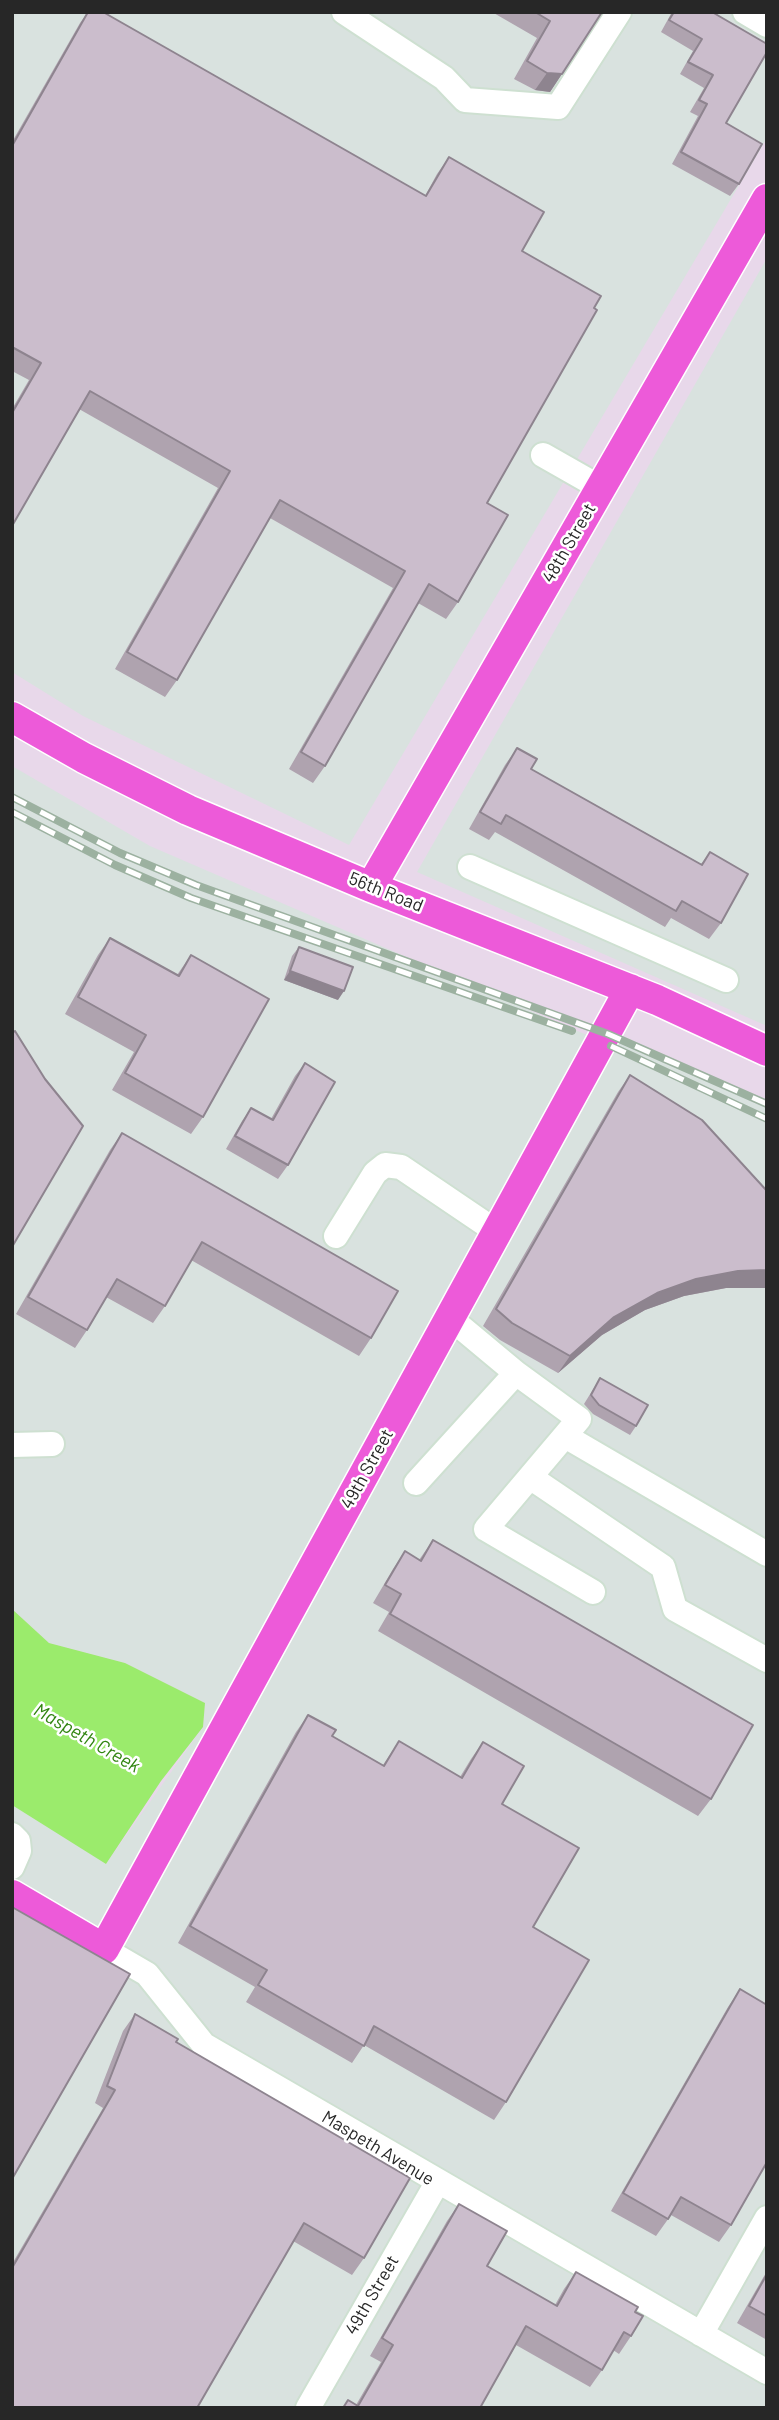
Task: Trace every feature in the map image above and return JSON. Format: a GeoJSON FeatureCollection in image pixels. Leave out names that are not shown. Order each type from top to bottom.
{"type":"FeatureCollection","features":[{"type":"Feature","properties":{"kind":"main road","name":"48th Street"},"geometry":{"type":"LineString","coordinates":[[370,887],[767,199]]}},
{"type":"Feature","properties":{"kind":"main road","name":"56th Road"},"geometry":{"type":"LineString","coordinates":[[12,717],[84,758],[188,810],[370,887],[631,989],[767,1051]]}},
{"type":"Feature","properties":{"kind":"main road","name":"49th Street"},"geometry":{"type":"LineString","coordinates":[[104,1949],[631,989]]}},
{"type":"Feature","properties":{"kind":"main road","name":"Maspeth Avenue"},"geometry":{"type":"LineString","coordinates":[[12,1895],[104,1949]]}},
{"type":"Feature","properties":{"kind":"street"},"geometry":{"type":"LineString","coordinates":[[344,12],[444,78],[466,100],[558,107],[619,12]]}},
{"type":"Feature","properties":{"kind":"street"},"geometry":{"type":"LineString","coordinates":[[745,12],[767,25]]}},
{"type":"Feature","properties":{"kind":"street"},"geometry":{"type":"LineString","coordinates":[[543,455],[601,488]]}},
{"type":"Feature","properties":{"kind":"street"},"geometry":{"type":"LineString","coordinates":[[470,867],[726,980]]}},
{"type":"Feature","properties":{"kind":"street"},"geometry":{"type":"LineString","coordinates":[[336,1236],[375,1173],[385,1165],[401,1167],[497,1232]]}},
{"type":"Feature","properties":{"kind":"street"},"geometry":{"type":"LineString","coordinates":[[450,1318],[516,1373],[579,1419],[486,1529],[593,1592]]}},
{"type":"Feature","properties":{"kind":"street"},"geometry":{"type":"LineString","coordinates":[[416,1483],[516,1373]]}},
{"type":"Feature","properties":{"kind":"street"},"geometry":{"type":"LineString","coordinates":[[565,1436],[767,1554]]}},
{"type":"Feature","properties":{"kind":"street"},"geometry":{"type":"LineString","coordinates":[[12,1445],[52,1444]]}},
{"type":"Feature","properties":{"kind":"street"},"geometry":{"type":"LineString","coordinates":[[530,1478],[663,1567],[676,1609],[767,1660]]}},
{"type":"Feature","properties":{"kind":"street"},"geometry":{"type":"LineString","coordinates":[[12,1835],[18,1841],[19,1851],[12,1867]]}},
{"type":"Feature","properties":{"kind":"street","name":"Maspeth Avenue"},"geometry":{"type":"LineString","coordinates":[[104,1949],[147,1974],[204,2045],[437,2183],[767,2372]]}},
{"type":"Feature","properties":{"kind":"street","name":"49th Street"},"geometry":{"type":"LineString","coordinates":[[308,2408],[437,2183]]}},
{"type":"Feature","properties":{"kind":"street"},"geometry":{"type":"LineString","coordinates":[[701,2334],[767,2218]]}},
{"type":"Feature","properties":{"kind":"shaded area"},"geometry":{"type":"Polygon","coordinates":[[[12,12],[745,12],[767,25],[767,138],[349,845],[83,716],[12,672],[12,12]]]}},
{"type":"Feature","properties":{"kind":"shaded area"},"geometry":{"type":"Polygon","coordinates":[[[767,258],[767,1026],[417,872],[767,258]]]}},
{"type":"Feature","properties":{"kind":"shaded area"},"geometry":{"type":"Polygon","coordinates":[[[12,766],[150,846],[603,1042],[608,1034],[767,1105],[767,2408],[12,2408],[12,1801],[106,1864],[203,1727],[205,1703],[125,1663],[49,1643],[12,1609],[12,766]]]}},
{"type":"Feature","properties":{"kind":"water","name":"Maspeth Creek"},"geometry":{"type":"Polygon","coordinates":[[[12,1609],[49,1643],[125,1663],[205,1703],[203,1727],[161,1781],[106,1864],[12,1805],[12,1609]]]}},
{"type":"Feature","properties":{"kind":"building"},"geometry":{"type":"Polygon","coordinates":[[[88,12],[103,12],[426,196],[449,157],[544,212],[522,251],[601,296],[594,308],[597,310],[487,503],[508,515],[458,602],[429,584],[325,766],[301,752],[405,571],[280,500],[177,680],[127,652],[230,471],[90,391],[12,526],[12,413],[41,363],[12,347],[12,146],[88,12]]]}},
{"type":"Feature","properties":{"kind":"building"},"geometry":{"type":"Polygon","coordinates":[[[535,12],[602,12],[562,74],[547,73],[527,61],[550,21],[535,12]]]}},
{"type":"Feature","properties":{"kind":"building"},"geometry":{"type":"Polygon","coordinates":[[[674,12],[712,12],[767,44],[767,52],[726,123],[762,144],[739,184],[681,152],[707,104],[699,100],[713,75],[688,62],[702,39],[669,20],[674,12]]]}},
{"type":"Feature","properties":{"kind":"building"},"geometry":{"type":"Polygon","coordinates":[[[517,748],[537,759],[531,769],[702,865],[710,852],[748,874],[721,923],[682,901],[676,911],[506,815],[501,824],[480,812],[517,748]]]}},
{"type":"Feature","properties":{"kind":"building"},"geometry":{"type":"Polygon","coordinates":[[[110,938],[179,976],[191,955],[269,999],[203,1117],[125,1073],[146,1035],[78,997],[110,938]]]}},
{"type":"Feature","properties":{"kind":"building"},"geometry":{"type":"Polygon","coordinates":[[[299,947],[353,967],[344,991],[290,971],[299,947]]]}},
{"type":"Feature","properties":{"kind":"building"},"geometry":{"type":"Polygon","coordinates":[[[15,1031],[45,1079],[83,1126],[12,1247],[12,1033],[15,1031]]]}},
{"type":"Feature","properties":{"kind":"building"},"geometry":{"type":"Polygon","coordinates":[[[305,1063],[335,1082],[288,1165],[235,1136],[251,1108],[273,1120],[305,1063]]]}},
{"type":"Feature","properties":{"kind":"building"},"geometry":{"type":"Polygon","coordinates":[[[630,1075],[702,1120],[767,1191],[767,1270],[738,1271],[696,1279],[657,1293],[614,1317],[570,1356],[512,1323],[496,1309],[630,1075]]]}},
{"type":"Feature","properties":{"kind":"building"},"geometry":{"type":"Polygon","coordinates":[[[122,1133],[398,1291],[371,1338],[202,1242],[165,1306],[117,1279],[87,1330],[28,1297],[122,1133]]]}},
{"type":"Feature","properties":{"kind":"building"},"geometry":{"type":"Polygon","coordinates":[[[600,1378],[648,1405],[636,1426],[599,1405],[591,1395],[600,1378]]]}},
{"type":"Feature","properties":{"kind":"building"},"geometry":{"type":"Polygon","coordinates":[[[433,1540],[753,1725],[711,1799],[390,1614],[401,1594],[385,1585],[405,1551],[421,1561],[433,1540]]]}},
{"type":"Feature","properties":{"kind":"building"},"geometry":{"type":"Polygon","coordinates":[[[308,1715],[336,1730],[332,1736],[384,1766],[399,1741],[462,1778],[483,1742],[524,1766],[502,1804],[579,1848],[533,1927],[589,1960],[506,2102],[374,2026],[364,2046],[258,1985],[267,1970],[190,1926],[308,1715]]]}},
{"type":"Feature","properties":{"kind":"building"},"geometry":{"type":"Polygon","coordinates":[[[12,1907],[130,1974],[12,2179],[12,1907]]]}},
{"type":"Feature","properties":{"kind":"building"},"geometry":{"type":"Polygon","coordinates":[[[740,1989],[767,2005],[767,2162],[731,2225],[681,2197],[668,2219],[623,2193],[740,1989]]]}},
{"type":"Feature","properties":{"kind":"building"},"geometry":{"type":"Polygon","coordinates":[[[135,2014],[178,2039],[176,2042],[410,2178],[364,2258],[304,2223],[197,2408],[12,2408],[12,2268],[115,2090],[107,2086],[135,2014]]]}},
{"type":"Feature","properties":{"kind":"building"},"geometry":{"type":"Polygon","coordinates":[[[459,2204],[507,2231],[487,2266],[557,2306],[576,2272],[638,2307],[635,2312],[643,2316],[631,2336],[624,2332],[602,2370],[526,2326],[480,2408],[343,2408],[348,2400],[358,2406],[393,2345],[382,2338],[459,2204]]]}},
{"type":"Feature","properties":{"kind":"building"},"geometry":{"type":"Polygon","coordinates":[[[767,2274],[767,2316],[749,2306],[767,2274]]]}},
{"type":"Feature","properties":{"kind":"railway"},"geometry":{"type":"LineString","coordinates":[[12,797],[120,853],[196,885],[608,1034],[767,1104]]}},
{"type":"Feature","properties":{"kind":"railway"},"geometry":{"type":"LineString","coordinates":[[12,812],[115,865],[191,898],[572,1031]]}},
{"type":"Feature","properties":{"kind":"railway"},"geometry":{"type":"LineString","coordinates":[[611,1046],[767,1119]]}}]}
